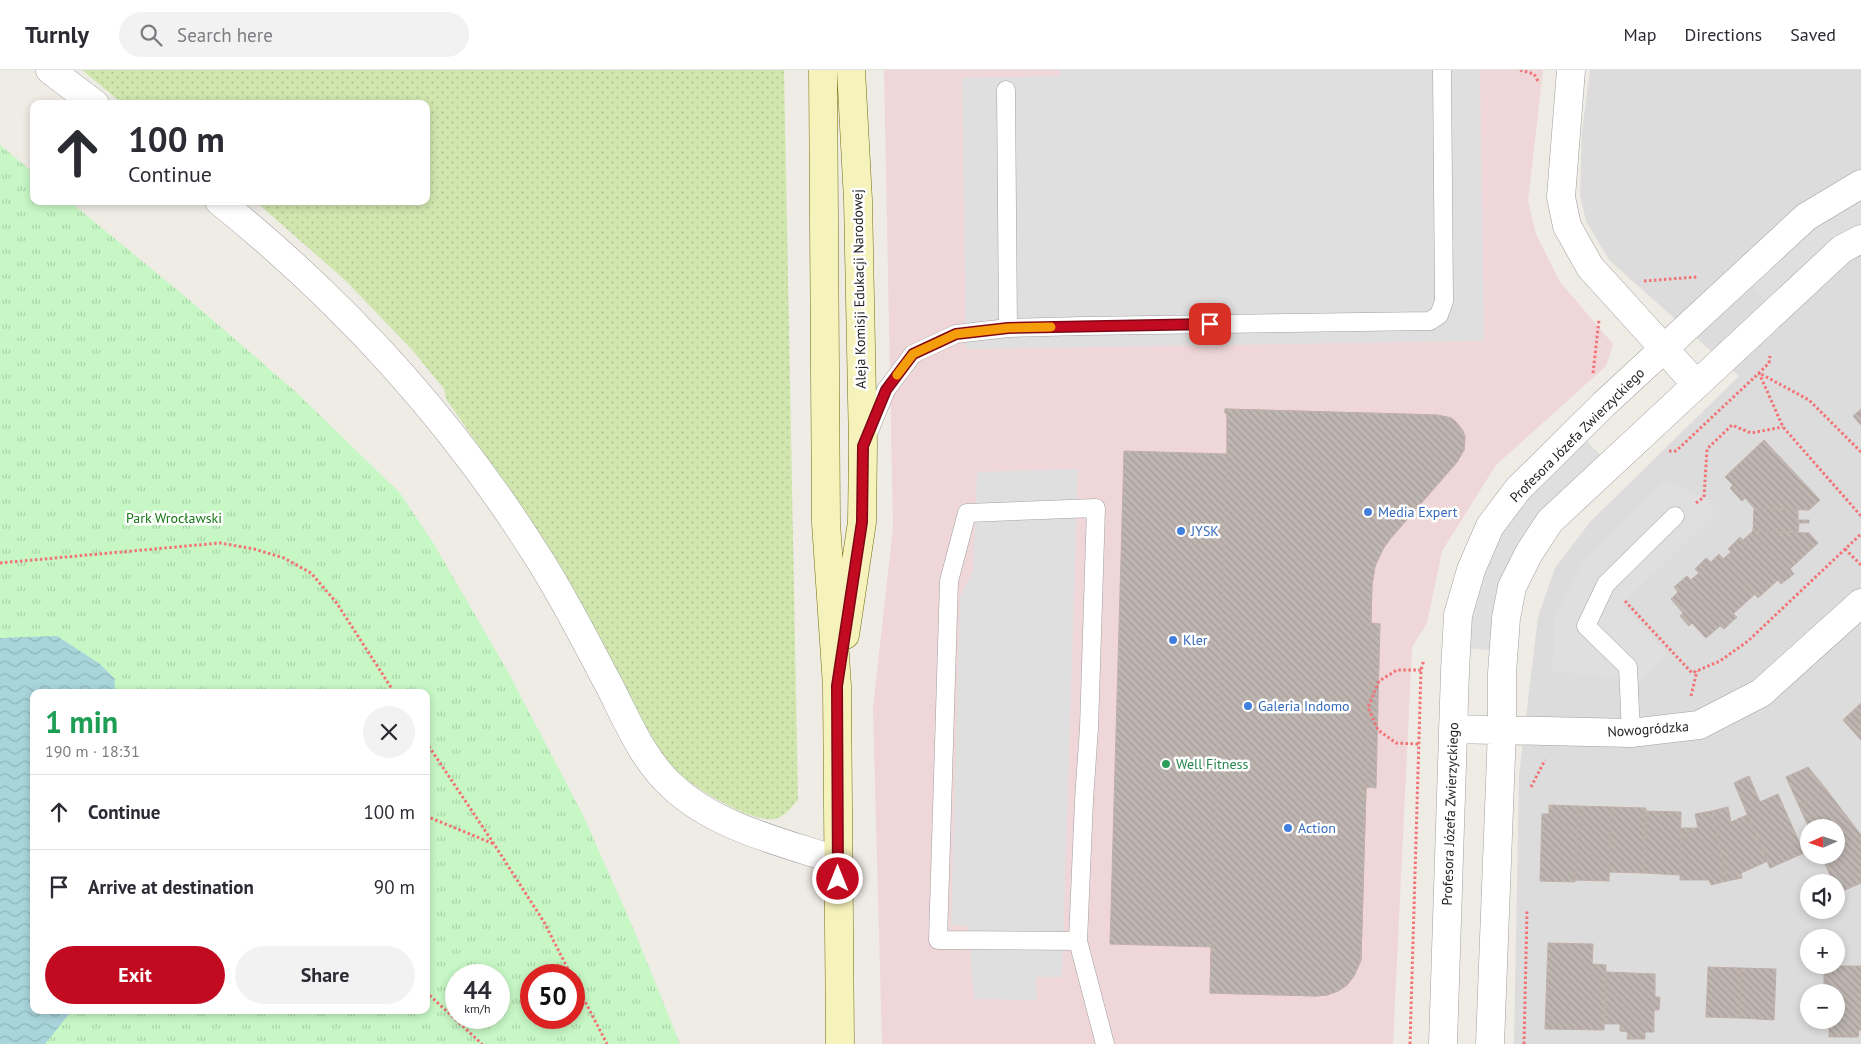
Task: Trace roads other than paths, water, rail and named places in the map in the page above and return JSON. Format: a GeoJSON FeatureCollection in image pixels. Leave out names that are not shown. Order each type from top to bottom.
{"type":"FeatureCollection","features":[{"type":"Feature","properties":{"kind":"main road","name":"Aleja Komisji Edukacji Narodowej"},"geometry":{"type":"LineString","coordinates":[[823,70],[826,523],[837,686],[840,1044]]}},
{"type":"Feature","properties":{"kind":"main road","name":"Aleja Komisji Edukacji Narodowej"},"geometry":{"type":"LineString","coordinates":[[837,686],[862,522],[863,446],[858,200],[852,70]]}},
{"type":"Feature","properties":{"kind":"street"},"geometry":{"type":"LineString","coordinates":[[50,70],[90,100]]}},
{"type":"Feature","properties":{"kind":"street"},"geometry":{"type":"LineString","coordinates":[[1571,70],[1561,197],[1567,226],[1590,267],[1696,384]]}},
{"type":"Feature","properties":{"kind":"street","name":"Profesora Józefa Zwierzyckiego"},"geometry":{"type":"LineString","coordinates":[[1443,1044],[1458,615],[1471,570],[1490,526],[1518,488],[1604,404],[1806,217],[1861,184]]}},
{"type":"Feature","properties":{"kind":"street"},"geometry":{"type":"LineString","coordinates":[[224,205],[265,240],[358,327],[411,384],[453,435],[492,488],[537,555],[580,630],[641,746],[665,780],[692,802],[714,815],[753,832],[838,861]]}},
{"type":"Feature","properties":{"kind":"street"},"geometry":{"type":"LineString","coordinates":[[1490,1044],[1502,730],[1502,672],[1506,618],[1512,587],[1529,553],[1550,522],[1842,250],[1861,238]]}},
{"type":"Feature","properties":{"kind":"street","name":"Nowogródzka"},"geometry":{"type":"LineString","coordinates":[[1453,729],[1631,733],[1699,725],[1761,692],[1861,603]]}},
{"type":"Feature","properties":{"kind":"lane"},"geometry":{"type":"LineString","coordinates":[[863,446],[886,390],[913,354],[956,334],[1008,328],[1430,321],[1439,315],[1444,301],[1442,70]]}},
{"type":"Feature","properties":{"kind":"lane"},"geometry":{"type":"LineString","coordinates":[[1006,90],[1008,328]]}},
{"type":"Feature","properties":{"kind":"lane"},"geometry":{"type":"LineString","coordinates":[[1078,941],[938,940],[949,581],[967,513],[1096,508],[1089,720],[1078,941],[1105,1044]]}},
{"type":"Feature","properties":{"kind":"lane"},"geometry":{"type":"LineString","coordinates":[[1631,733],[1628,667],[1586,626],[1606,584],[1674,516]]}},
{"type":"Feature","properties":{"kind":"water"},"geometry":{"type":"Polygon","coordinates":[[[57,636],[100,664],[115,679],[114,689],[30,689],[30,1014],[69,1014],[45,1044],[0,1044],[0,638],[57,636]]]}},
{"type":"Feature","properties":{"kind":"place","name":"Media Expert"},"geometry":{"type":"Point","coordinates":[1368,512]}},
{"type":"Feature","properties":{"kind":"place","name":"JYSK"},"geometry":{"type":"Point","coordinates":[1181,531]}},
{"type":"Feature","properties":{"kind":"place","name":"Kler"},"geometry":{"type":"Point","coordinates":[1173,640]}},
{"type":"Feature","properties":{"kind":"place","name":"Galeria Indomo"},"geometry":{"type":"Point","coordinates":[1248,706]}},
{"type":"Feature","properties":{"kind":"place","name":"Well Fitness"},"geometry":{"type":"Point","coordinates":[1166,764]}},
{"type":"Feature","properties":{"kind":"place","name":"Action"},"geometry":{"type":"Point","coordinates":[1288,828]}},
{"type":"Feature","properties":{"kind":"park label","name":"Park Wrocławski"},"geometry":{"type":"Point","coordinates":[174,518]}}]}
